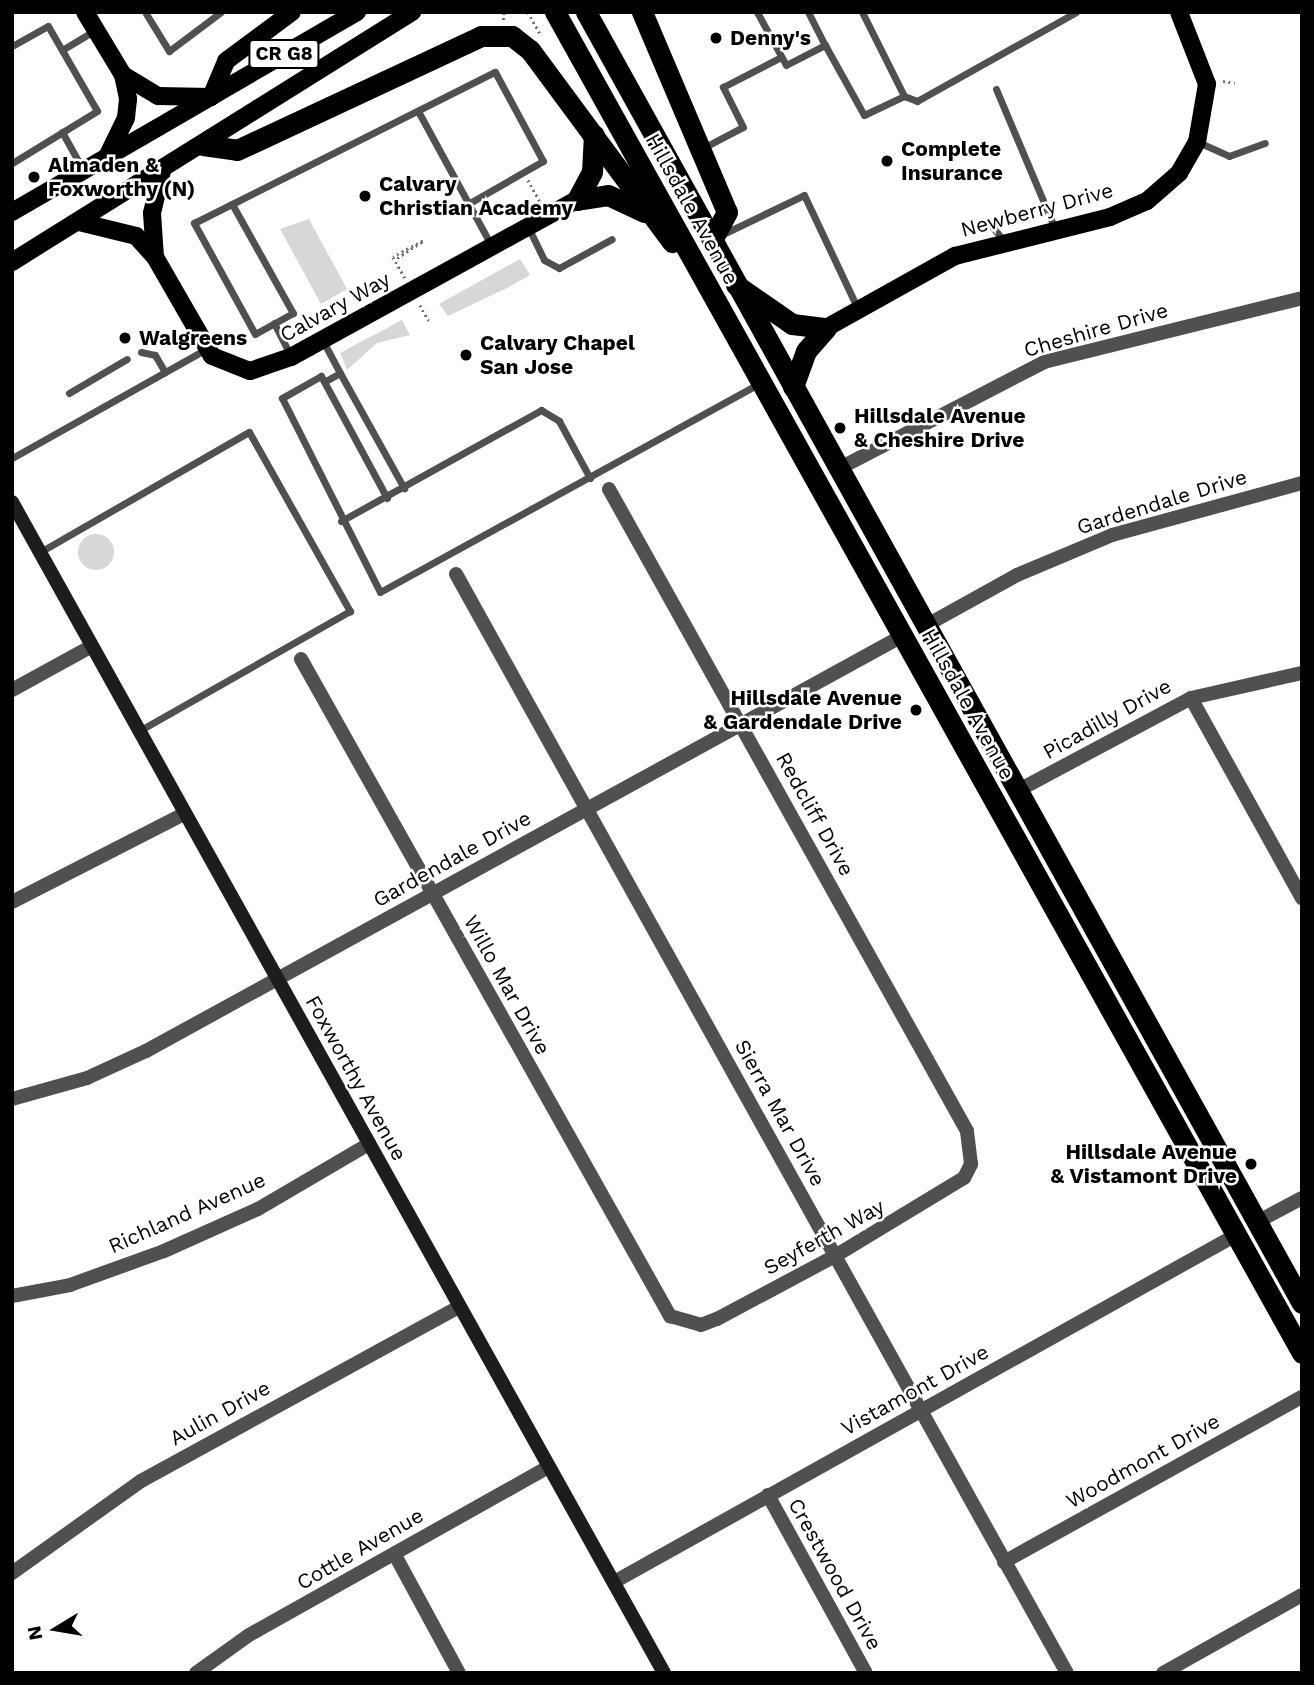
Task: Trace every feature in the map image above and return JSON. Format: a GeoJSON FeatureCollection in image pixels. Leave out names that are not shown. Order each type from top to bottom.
{"type":"FeatureCollection","features":[{"type":"Feature","properties":{"kind":"highway","name":"Hillsdale Avenue"},"geometry":{"type":"LineString","coordinates":[[555,12],[1302,1353]]}},
{"type":"Feature","properties":{"kind":"highway","name":"Hillsdale Avenue"},"geometry":{"type":"LineString","coordinates":[[586,12],[1302,1303]]}},
{"type":"Feature","properties":{"kind":"highway"},"geometry":{"type":"LineString","coordinates":[[642,12],[727,212],[712,240]]}},
{"type":"Feature","properties":{"kind":"highway"},"geometry":{"type":"LineString","coordinates":[[203,145],[237,150],[497,33],[530,50],[651,218]]}},
{"type":"Feature","properties":{"kind":"highway"},"geometry":{"type":"LineString","coordinates":[[577,200],[592,172],[592,79]]}},
{"type":"Feature","properties":{"kind":"highway"},"geometry":{"type":"LineString","coordinates":[[577,200],[615,197],[651,218],[686,249]]}},
{"type":"Feature","properties":{"kind":"highway"},"geometry":{"type":"LineString","coordinates":[[736,285],[792,324],[826,328]]}},
{"type":"Feature","properties":{"kind":"highway"},"geometry":{"type":"LineString","coordinates":[[793,387],[806,351],[826,328]]}},
{"type":"Feature","properties":{"kind":"highway"},"geometry":{"type":"LineString","coordinates":[[883,601],[897,603],[907,620],[925,626]]}},
{"type":"Feature","properties":{"kind":"highway"},"geometry":{"type":"LineString","coordinates":[[902,636],[919,642],[930,662],[948,664]]}},
{"type":"Feature","properties":{"kind":"highway"},"geometry":{"type":"LineString","coordinates":[[1184,1143],[1201,1152],[1236,1213],[1257,1222]]}},
{"type":"Feature","properties":{"kind":"main road"},"geometry":{"type":"LineString","coordinates":[[85,12],[122,75],[126,118],[107,157]]}},
{"type":"Feature","properties":{"kind":"main road"},"geometry":{"type":"LineString","coordinates":[[122,75],[158,96],[211,97],[226,61],[292,12]]}},
{"type":"Feature","properties":{"kind":"main road","name":"CR G8"},"geometry":{"type":"LineString","coordinates":[[13,210],[357,12]]}},
{"type":"Feature","properties":{"kind":"main road","name":"CR G8"},"geometry":{"type":"LineString","coordinates":[[12,262],[162,171],[412,12]]}},
{"type":"Feature","properties":{"kind":"main road","name":"Newberry Drive"},"geometry":{"type":"LineString","coordinates":[[826,328],[955,256],[1055,230],[1147,201],[1179,173],[1197,142],[1208,84],[1179,12]]}},
{"type":"Feature","properties":{"kind":"main road"},"geometry":{"type":"LineString","coordinates":[[155,257],[152,213],[162,171]]}},
{"type":"Feature","properties":{"kind":"main road","name":"Calvary Way"},"geometry":{"type":"LineString","coordinates":[[155,257],[206,349],[240,370],[262,370],[292,358],[527,225],[577,200]]}},
{"type":"Feature","properties":{"kind":"main road"},"geometry":{"type":"LineString","coordinates":[[79,222],[136,236],[155,257]]}},
{"type":"Feature","properties":{"kind":"street","name":"Cheshire Drive"},"geometry":{"type":"LineString","coordinates":[[838,469],[1044,362],[1302,298]]}},
{"type":"Feature","properties":{"kind":"street","name":"Gardendale Drive"},"geometry":{"type":"LineString","coordinates":[[925,626],[1017,575],[1112,535],[1302,483]]}},
{"type":"Feature","properties":{"kind":"street","name":"Redcliff Drive"},"geometry":{"type":"LineString","coordinates":[[609,489],[967,1131],[971,1164]]}},
{"type":"Feature","properties":{"kind":"street","name":"Foxworthy Avenue"},"geometry":{"type":"LineString","coordinates":[[12,502],[664,1673]]}},
{"type":"Feature","properties":{"kind":"street","name":"Sierra Mar Drive"},"geometry":{"type":"LineString","coordinates":[[456,574],[1067,1673]]}},
{"type":"Feature","properties":{"kind":"street","name":"Gardendale Drive"},"geometry":{"type":"LineString","coordinates":[[12,1099],[87,1078],[277,979],[902,636]]}},
{"type":"Feature","properties":{"kind":"street"},"geometry":{"type":"LineString","coordinates":[[12,690],[92,646]]}},
{"type":"Feature","properties":{"kind":"street","name":"Willo Mar Drive"},"geometry":{"type":"LineString","coordinates":[[301,659],[660,1303],[685,1324]]}},
{"type":"Feature","properties":{"kind":"street","name":"Picadilly Drive"},"geometry":{"type":"LineString","coordinates":[[1017,791],[1191,698],[1302,673]]}},
{"type":"Feature","properties":{"kind":"street"},"geometry":{"type":"LineString","coordinates":[[1191,698],[1302,898]]}},
{"type":"Feature","properties":{"kind":"street"},"geometry":{"type":"LineString","coordinates":[[12,902],[184,814]]}},
{"type":"Feature","properties":{"kind":"street","name":"Richland Avenue"},"geometry":{"type":"LineString","coordinates":[[12,1296],[71,1285],[164,1251],[258,1209],[369,1144]]}},
{"type":"Feature","properties":{"kind":"street","name":"Seyferth Way"},"geometry":{"type":"LineString","coordinates":[[685,1324],[717,1319],[835,1256],[951,1189],[971,1164]]}},
{"type":"Feature","properties":{"kind":"street"},"geometry":{"type":"LineString","coordinates":[[1257,1222],[1302,1198]]}},
{"type":"Feature","properties":{"kind":"street","name":"Vistamont Drive"},"geometry":{"type":"LineString","coordinates":[[614,1582],[1236,1235]]}},
{"type":"Feature","properties":{"kind":"street","name":"Aulin Drive"},"geometry":{"type":"LineString","coordinates":[[12,1573],[141,1481],[459,1307]]}},
{"type":"Feature","properties":{"kind":"street","name":"Woodmont Drive"},"geometry":{"type":"LineString","coordinates":[[1004,1562],[1302,1397]]}},
{"type":"Feature","properties":{"kind":"street","name":"Cottle Avenue"},"geometry":{"type":"LineString","coordinates":[[196,1673],[248,1635],[396,1557],[548,1467]]}},
{"type":"Feature","properties":{"kind":"street","name":"Crestwood Drive"},"geometry":{"type":"LineString","coordinates":[[768,1495],[866,1673]]}},
{"type":"Feature","properties":{"kind":"street"},"geometry":{"type":"LineString","coordinates":[[396,1557],[459,1673]]}},
{"type":"Feature","properties":{"kind":"street"},"geometry":{"type":"LineString","coordinates":[[1163,1673],[1302,1595]]}},
{"type":"Feature","properties":{"kind":"lane"},"geometry":{"type":"LineString","coordinates":[[145,12],[169,51],[221,12]]}},
{"type":"Feature","properties":{"kind":"lane"},"geometry":{"type":"LineString","coordinates":[[757,12],[786,65],[825,45]]}},
{"type":"Feature","properties":{"kind":"lane"},"geometry":{"type":"LineString","coordinates":[[808,12],[864,115],[904,96]]}},
{"type":"Feature","properties":{"kind":"lane"},"geometry":{"type":"LineString","coordinates":[[862,12],[904,96],[917,101],[1076,12]]}},
{"type":"Feature","properties":{"kind":"lane"},"geometry":{"type":"LineString","coordinates":[[12,46],[48,26],[97,111],[12,163]]}},
{"type":"Feature","properties":{"kind":"lane"},"geometry":{"type":"LineString","coordinates":[[62,50],[96,29]]}},
{"type":"Feature","properties":{"kind":"lane"},"geometry":{"type":"LineString","coordinates":[[701,149],[743,127],[723,87],[781,57]]}},
{"type":"Feature","properties":{"kind":"lane"},"geometry":{"type":"LineString","coordinates":[[232,204],[293,313],[255,334],[194,223],[495,72],[543,162],[468,204]]}},
{"type":"Feature","properties":{"kind":"lane"},"geometry":{"type":"LineString","coordinates":[[996,89],[1055,230]]}},
{"type":"Feature","properties":{"kind":"lane"},"geometry":{"type":"LineString","coordinates":[[418,111],[491,246]]}},
{"type":"Feature","properties":{"kind":"lane"},"geometry":{"type":"LineString","coordinates":[[62,132],[83,170]]}},
{"type":"Feature","properties":{"kind":"lane"},"geometry":{"type":"LineString","coordinates":[[1197,142],[1229,156],[1265,143]]}},
{"type":"Feature","properties":{"kind":"lane"},"geometry":{"type":"LineString","coordinates":[[712,240],[804,195],[858,310]]}},
{"type":"Feature","properties":{"kind":"lane"},"geometry":{"type":"LineString","coordinates":[[527,225],[544,260],[559,268],[612,239]]}},
{"type":"Feature","properties":{"kind":"lane"},"geometry":{"type":"LineString","coordinates":[[991,225],[1005,242]]}},
{"type":"Feature","properties":{"kind":"lane"},"geometry":{"type":"LineString","coordinates":[[274,323],[292,358]]}},
{"type":"Feature","properties":{"kind":"lane"},"geometry":{"type":"LineString","coordinates":[[322,339],[404,488]]}},
{"type":"Feature","properties":{"kind":"lane"},"geometry":{"type":"LineString","coordinates":[[12,458],[206,349]]}},
{"type":"Feature","properties":{"kind":"lane"},"geometry":{"type":"LineString","coordinates":[[141,352],[155,355],[165,372]]}},
{"type":"Feature","properties":{"kind":"lane"},"geometry":{"type":"LineString","coordinates":[[69,393],[127,359]]}},
{"type":"Feature","properties":{"kind":"lane"},"geometry":{"type":"LineString","coordinates":[[324,382],[340,373]]}},
{"type":"Feature","properties":{"kind":"lane"},"geometry":{"type":"LineString","coordinates":[[387,498],[321,376],[282,398],[341,521],[380,592],[760,383]]}},
{"type":"Feature","properties":{"kind":"lane"},"geometry":{"type":"LineString","coordinates":[[341,521],[387,498],[541,410],[551,412],[590,478]]}},
{"type":"Feature","properties":{"kind":"lane"},"geometry":{"type":"LineString","coordinates":[[40,552],[249,432],[350,611],[139,731]]}},
{"type":"Feature","properties":{"kind":"path"},"geometry":{"type":"LineString","coordinates":[[1223,81],[1235,83]]}},
{"type":"Feature","properties":{"kind":"path"},"geometry":{"type":"LineString","coordinates":[[524,172],[540,202]]}},
{"type":"Feature","properties":{"kind":"path"},"geometry":{"type":"LineString","coordinates":[[395,258],[422,241],[395,258]]}},
{"type":"Feature","properties":{"kind":"shaded area"},"geometry":{"type":"Polygon","coordinates":[[[309,219],[347,289],[321,304],[280,229],[309,219]]]}},
{"type":"Feature","properties":{"kind":"shaded area"},"geometry":{"type":"Polygon","coordinates":[[[520,259],[530,275],[509,287],[448,316],[439,304],[520,259]]]}},
{"type":"Feature","properties":{"kind":"shaded area"},"geometry":{"type":"Polygon","coordinates":[[[402,320],[410,335],[377,343],[347,370],[340,353],[402,320]]]}},
{"type":"Feature","properties":{"kind":"shaded area"},"geometry":{"type":"Polygon","coordinates":[[[96,534],[108,540],[114,552],[108,564],[96,570],[84,564],[78,552],[84,540],[96,534]]]}},
{"type":"Feature","properties":{"kind":"place","name":"Denny's"},"geometry":{"type":"Point","coordinates":[716,38]}},
{"type":"Feature","properties":{"kind":"place","name":"Complete Insurance"},"geometry":{"type":"Point","coordinates":[887,161]}},
{"type":"Feature","properties":{"kind":"place","name":"Almaden & Foxworthy (N)"},"geometry":{"type":"Point","coordinates":[34,177]}},
{"type":"Feature","properties":{"kind":"place","name":"Calvary Christian Academy"},"geometry":{"type":"Point","coordinates":[365,196]}},
{"type":"Feature","properties":{"kind":"place","name":"Walgreens"},"geometry":{"type":"Point","coordinates":[125,338]}},
{"type":"Feature","properties":{"kind":"place","name":"Calvary Chapel San Jose"},"geometry":{"type":"Point","coordinates":[466,355]}},
{"type":"Feature","properties":{"kind":"place","name":"Hillsdale Avenue & Cheshire Drive"},"geometry":{"type":"Point","coordinates":[840,428]}},
{"type":"Feature","properties":{"kind":"place","name":"Hillsdale Avenue & Gardendale Drive"},"geometry":{"type":"Point","coordinates":[916,710]}},
{"type":"Feature","properties":{"kind":"place","name":"Hillsdale Avenue & Vistamont Drive"},"geometry":{"type":"Point","coordinates":[1251,1164]}}]}
